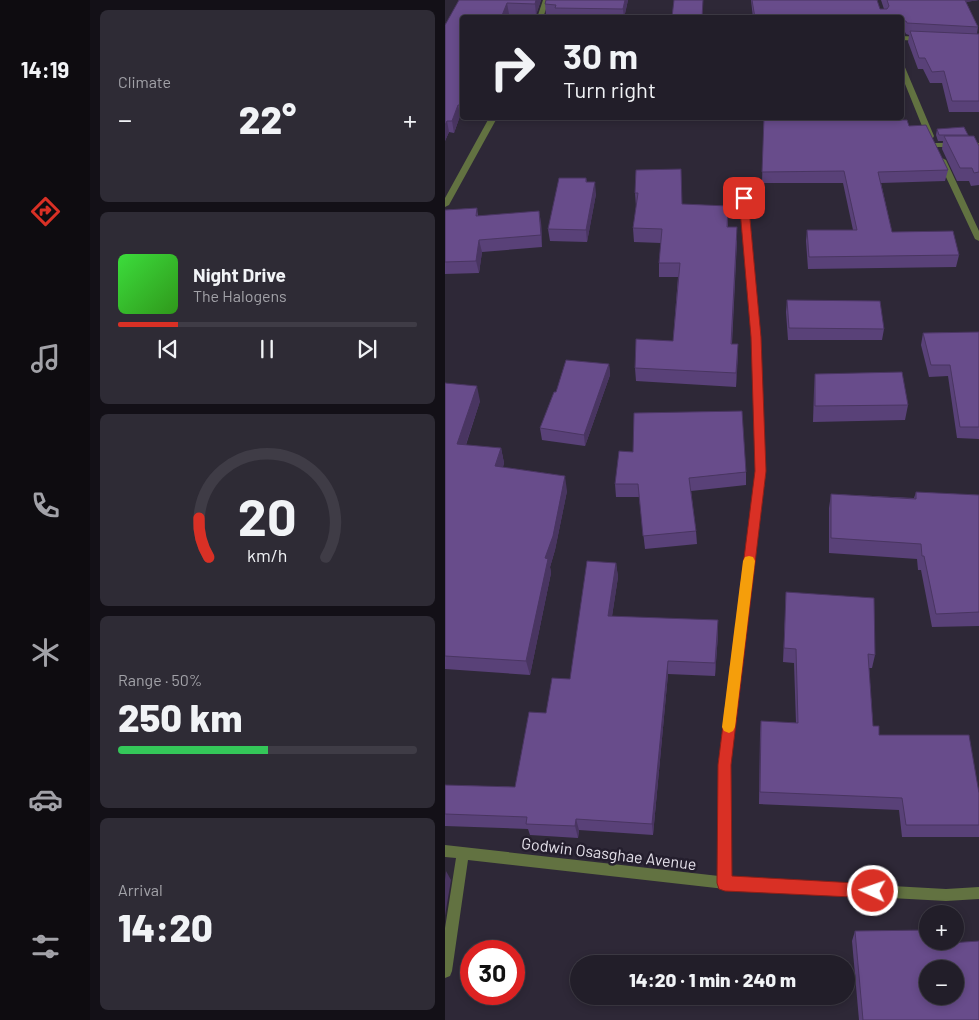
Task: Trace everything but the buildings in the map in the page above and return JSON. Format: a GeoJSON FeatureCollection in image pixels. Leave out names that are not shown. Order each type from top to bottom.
{"type":"FeatureCollection","features":[{"type":"Feature","properties":{"kind":"street"},"geometry":{"type":"LineString","coordinates":[[541,15],[546,0]]}},
{"type":"Feature","properties":{"kind":"street"},"geometry":{"type":"LineString","coordinates":[[904,38],[930,40]]}},
{"type":"Feature","properties":{"kind":"street"},"geometry":{"type":"LineString","coordinates":[[904,72],[934,145],[979,239]]}},
{"type":"Feature","properties":{"kind":"street"},"geometry":{"type":"LineString","coordinates":[[445,206],[492,120]]}},
{"type":"Feature","properties":{"kind":"street"},"geometry":{"type":"LineString","coordinates":[[934,145],[979,145]]}},
{"type":"Feature","properties":{"kind":"street"},"geometry":{"type":"LineString","coordinates":[[725,883],[724,765],[761,471],[756,337],[744,198]]}},
{"type":"Feature","properties":{"kind":"street","name":"Godwin Osasghae Avenue"},"geometry":{"type":"LineString","coordinates":[[445,851],[725,883],[946,895],[979,893]]}},
{"type":"Feature","properties":{"kind":"street"},"geometry":{"type":"LineString","coordinates":[[445,971],[463,852]]}},
{"type":"Feature","properties":{"kind":"slow traffic"},"geometry":{"type":"LineString","coordinates":[[729,727],[749,561]]}},
{"type":"Feature","properties":{"kind":"route"},"geometry":{"type":"LineString","coordinates":[[744,198],[756,337],[761,471],[724,765],[725,883],[873,891]]}}]}
